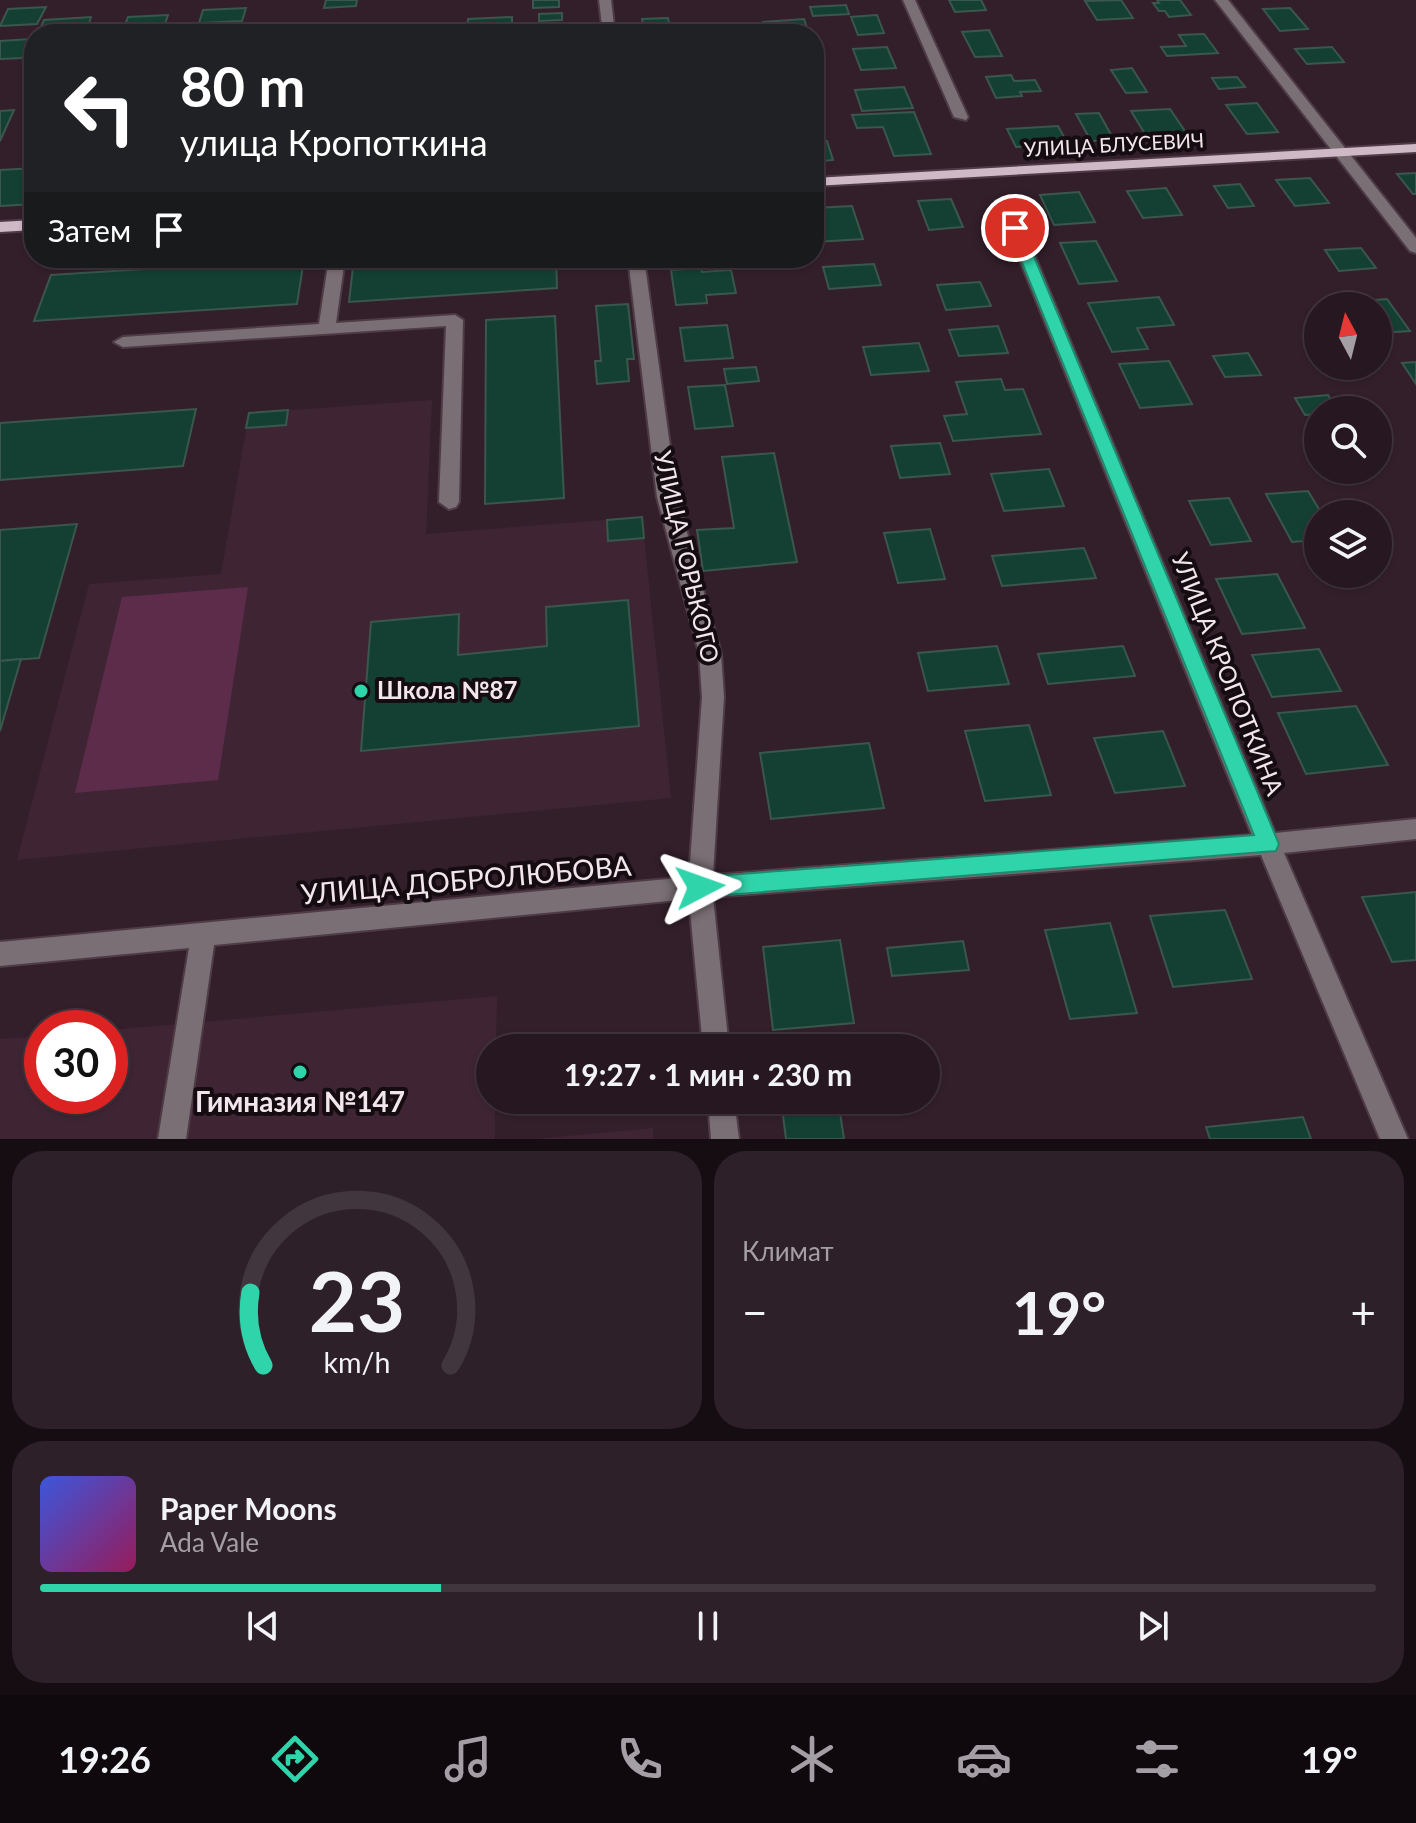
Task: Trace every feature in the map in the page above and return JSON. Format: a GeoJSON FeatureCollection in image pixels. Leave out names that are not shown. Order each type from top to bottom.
{"type":"FeatureCollection","features":[{"type":"Feature","properties":{"kind":"main road","name":"УЛИЦА БЛУСЕВИЧ"},"geometry":{"type":"LineString","coordinates":[[824,181],[1416,148]]}},
{"type":"Feature","properties":{"kind":"main road"},"geometry":{"type":"LineString","coordinates":[[0,227],[24,226]]}},
{"type":"Feature","properties":{"kind":"street"},"geometry":{"type":"LineString","coordinates":[[605,0],[608,24]]}},
{"type":"Feature","properties":{"kind":"street"},"geometry":{"type":"LineString","coordinates":[[909,0],[961,117]]}},
{"type":"Feature","properties":{"kind":"street"},"geometry":{"type":"LineString","coordinates":[[1221,0],[1416,248]]}},
{"type":"Feature","properties":{"kind":"street","name":"УЛИЦА КРОПОТКИНА"},"geometry":{"type":"LineString","coordinates":[[1015,228],[1268,844],[1394,1139]]}},
{"type":"Feature","properties":{"kind":"street"},"geometry":{"type":"LineString","coordinates":[[327,329],[336,268]]}},
{"type":"Feature","properties":{"kind":"street","name":"УЛИЦА ГОРЬКОГО"},"geometry":{"type":"LineString","coordinates":[[637,268],[667,497],[710,653],[713,697],[700,887],[715,1034]]}},
{"type":"Feature","properties":{"kind":"street"},"geometry":{"type":"LineString","coordinates":[[123,342],[455,320],[449,502]]}},
{"type":"Feature","properties":{"kind":"street","name":"УЛИЦА ДОБРОЛЮБОВА"},"geometry":{"type":"LineString","coordinates":[[0,954],[700,887],[1268,844],[1416,829]]}},
{"type":"Feature","properties":{"kind":"street"},"geometry":{"type":"LineString","coordinates":[[172,1139],[203,935]]}},
{"type":"Feature","properties":{"kind":"street"},"geometry":{"type":"LineString","coordinates":[[722,1114],[725,1139]]}},
{"type":"Feature","properties":{"kind":"shaded area","name":"Школа №87"},"geometry":{"type":"Polygon","coordinates":[[[432,400],[426,534],[642,517],[671,798],[17,860],[89,584],[221,574],[249,413],[432,400]]]}},
{"type":"Feature","properties":{"kind":"shaded area"},"geometry":{"type":"Polygon","coordinates":[[[248,587],[218,780],[75,793],[122,597],[248,587]]]}},
{"type":"Feature","properties":{"kind":"shaded area","name":"Гимназия №147"},"geometry":{"type":"Polygon","coordinates":[[[497,996],[496,1034],[476,1034],[476,1114],[495,1114],[495,1139],[0,1139],[0,1039],[24,1037],[24,1114],[128,1114],[128,1028],[497,996]]]}},
{"type":"Feature","properties":{"kind":"shaded area"},"geometry":{"type":"Polygon","coordinates":[[[653,1128],[653,1139],[536,1139],[653,1128]]]}},
{"type":"Feature","properties":{"kind":"building"},"geometry":{"type":"Polygon","coordinates":[[[326,0],[357,0],[356,6],[324,8],[326,0]]]}},
{"type":"Feature","properties":{"kind":"building"},"geometry":{"type":"Polygon","coordinates":[[[533,0],[559,0],[559,7],[533,8],[533,0]]]}},
{"type":"Feature","properties":{"kind":"building"},"geometry":{"type":"Polygon","coordinates":[[[949,0],[981,0],[986,10],[955,12],[949,0]]]}},
{"type":"Feature","properties":{"kind":"building"},"geometry":{"type":"Polygon","coordinates":[[[1121,0],[1133,18],[1097,20],[1085,1],[1121,0]]]}},
{"type":"Feature","properties":{"kind":"building"},"geometry":{"type":"Polygon","coordinates":[[[1157,0],[1180,0],[1191,15],[1169,17],[1153,3],[1159,3],[1157,0]]]}},
{"type":"Feature","properties":{"kind":"building"},"geometry":{"type":"Polygon","coordinates":[[[846,5],[849,14],[813,16],[810,7],[846,5]]]}},
{"type":"Feature","properties":{"kind":"building"},"geometry":{"type":"Polygon","coordinates":[[[46,7],[37,24],[0,26],[8,9],[46,7]]]}},
{"type":"Feature","properties":{"kind":"building"},"geometry":{"type":"Polygon","coordinates":[[[246,8],[242,21],[199,23],[203,10],[246,8]]]}},
{"type":"Feature","properties":{"kind":"building"},"geometry":{"type":"Polygon","coordinates":[[[1290,8],[1308,29],[1280,31],[1263,9],[1290,8]]]}},
{"type":"Feature","properties":{"kind":"building"},"geometry":{"type":"Polygon","coordinates":[[[562,13],[562,20],[539,21],[539,14],[562,13]]]}},
{"type":"Feature","properties":{"kind":"building"},"geometry":{"type":"Polygon","coordinates":[[[168,15],[165,24],[125,24],[128,17],[168,15]]]}},
{"type":"Feature","properties":{"kind":"building"},"geometry":{"type":"Polygon","coordinates":[[[877,15],[884,33],[858,35],[851,17],[877,15]]]}},
{"type":"Feature","properties":{"kind":"building"},"geometry":{"type":"Polygon","coordinates":[[[91,17],[89,24],[42,24],[44,20],[91,17]]]}},
{"type":"Feature","properties":{"kind":"building"},"geometry":{"type":"Polygon","coordinates":[[[512,17],[512,24],[468,24],[468,19],[512,17]]]}},
{"type":"Feature","properties":{"kind":"building"},"geometry":{"type":"Polygon","coordinates":[[[668,18],[669,24],[643,24],[642,19],[668,18]]]}},
{"type":"Feature","properties":{"kind":"building"},"geometry":{"type":"Polygon","coordinates":[[[804,19],[806,24],[764,24],[804,19]]]}},
{"type":"Feature","properties":{"kind":"building"},"geometry":{"type":"Polygon","coordinates":[[[989,30],[1002,56],[975,57],[962,32],[989,30]]]}},
{"type":"Feature","properties":{"kind":"building"},"geometry":{"type":"Polygon","coordinates":[[[1204,34],[1218,53],[1167,56],[1161,47],[1186,46],[1179,35],[1204,34]]]}},
{"type":"Feature","properties":{"kind":"building"},"geometry":{"type":"Polygon","coordinates":[[[24,39],[22,58],[0,59],[0,41],[24,39]]]}},
{"type":"Feature","properties":{"kind":"building"},"geometry":{"type":"Polygon","coordinates":[[[887,47],[896,68],[861,70],[853,49],[887,47]]]}},
{"type":"Feature","properties":{"kind":"building"},"geometry":{"type":"Polygon","coordinates":[[[1332,47],[1344,62],[1307,64],[1295,49],[1332,47]]]}},
{"type":"Feature","properties":{"kind":"building"},"geometry":{"type":"Polygon","coordinates":[[[1132,68],[1147,92],[1126,93],[1111,70],[1132,68]]]}},
{"type":"Feature","properties":{"kind":"building"},"geometry":{"type":"Polygon","coordinates":[[[1011,75],[1014,81],[1035,80],[1041,91],[996,98],[986,77],[1011,75]]]}},
{"type":"Feature","properties":{"kind":"building"},"geometry":{"type":"Polygon","coordinates":[[[1237,77],[1245,87],[1219,89],[1212,78],[1237,77]]]}},
{"type":"Feature","properties":{"kind":"building"},"geometry":{"type":"Polygon","coordinates":[[[904,87],[913,108],[862,111],[855,90],[904,87]]]}},
{"type":"Feature","properties":{"kind":"building"},"geometry":{"type":"Polygon","coordinates":[[[1257,103],[1278,132],[1247,134],[1226,105],[1257,103]]]}},
{"type":"Feature","properties":{"kind":"building"},"geometry":{"type":"Polygon","coordinates":[[[1170,109],[1189,137],[1148,139],[1131,111],[1170,109]]]}},
{"type":"Feature","properties":{"kind":"building"},"geometry":{"type":"Polygon","coordinates":[[[14,110],[0,141],[0,111],[14,110]]]}},
{"type":"Feature","properties":{"kind":"building"},"geometry":{"type":"Polygon","coordinates":[[[914,112],[931,154],[894,156],[883,127],[857,128],[852,115],[914,112]]]}},
{"type":"Feature","properties":{"kind":"building"},"geometry":{"type":"Polygon","coordinates":[[[1099,113],[1114,140],[1091,141],[1076,114],[1099,113]]]}},
{"type":"Feature","properties":{"kind":"building"},"geometry":{"type":"Polygon","coordinates":[[[1058,126],[1068,144],[1016,147],[1007,129],[1058,126]]]}},
{"type":"Feature","properties":{"kind":"building"},"geometry":{"type":"Polygon","coordinates":[[[824,141],[827,141],[833,160],[824,161],[824,141]]]}},
{"type":"Feature","properties":{"kind":"building"},"geometry":{"type":"Polygon","coordinates":[[[24,169],[24,205],[0,206],[0,170],[24,169]]]}},
{"type":"Feature","properties":{"kind":"building"},"geometry":{"type":"Polygon","coordinates":[[[1416,173],[1416,194],[1413,194],[1397,174],[1416,173]]]}},
{"type":"Feature","properties":{"kind":"building"},"geometry":{"type":"Polygon","coordinates":[[[1310,178],[1329,203],[1295,206],[1276,180],[1310,178]]]}},
{"type":"Feature","properties":{"kind":"building"},"geometry":{"type":"Polygon","coordinates":[[[1240,184],[1254,206],[1228,208],[1214,186],[1240,184]]]}},
{"type":"Feature","properties":{"kind":"building"},"geometry":{"type":"Polygon","coordinates":[[[1166,188],[1182,215],[1143,218],[1127,191],[1166,188]]]}},
{"type":"Feature","properties":{"kind":"building"},"geometry":{"type":"Polygon","coordinates":[[[1079,192],[1095,222],[1054,225],[1040,195],[1079,192]]]}},
{"type":"Feature","properties":{"kind":"building"},"geometry":{"type":"Polygon","coordinates":[[[951,199],[963,227],[929,230],[918,201],[951,199]]]}},
{"type":"Feature","properties":{"kind":"building"},"geometry":{"type":"Polygon","coordinates":[[[852,206],[863,239],[824,241],[824,207],[852,206]]]}},
{"type":"Feature","properties":{"kind":"building"},"geometry":{"type":"Polygon","coordinates":[[[1096,241],[1117,281],[1079,284],[1060,243],[1096,241]]]}},
{"type":"Feature","properties":{"kind":"building"},"geometry":{"type":"Polygon","coordinates":[[[1361,248],[1376,268],[1339,271],[1325,250],[1361,248]]]}},
{"type":"Feature","properties":{"kind":"building"},"geometry":{"type":"Polygon","coordinates":[[[874,264],[881,285],[829,289],[824,267],[874,264]]]}},
{"type":"Feature","properties":{"kind":"building"},"geometry":{"type":"Polygon","coordinates":[[[162,268],[303,268],[297,304],[34,321],[51,275],[162,268]]]}},
{"type":"Feature","properties":{"kind":"building"},"geometry":{"type":"Polygon","coordinates":[[[353,268],[556,268],[557,288],[349,302],[353,268]]]}},
{"type":"Feature","properties":{"kind":"building"},"geometry":{"type":"Polygon","coordinates":[[[701,268],[702,272],[731,270],[736,293],[706,295],[707,303],[676,305],[671,270],[701,268]]]}},
{"type":"Feature","properties":{"kind":"building"},"geometry":{"type":"Polygon","coordinates":[[[980,282],[991,306],[946,310],[937,285],[980,282]]]}},
{"type":"Feature","properties":{"kind":"building"},"geometry":{"type":"Polygon","coordinates":[[[1159,297],[1174,325],[1137,328],[1148,349],[1112,352],[1088,303],[1159,297]]]}},
{"type":"Feature","properties":{"kind":"building"},"geometry":{"type":"Polygon","coordinates":[[[628,304],[634,359],[627,359],[629,381],[597,384],[595,361],[601,361],[596,306],[628,304]]]}},
{"type":"Feature","properties":{"kind":"building"},"geometry":{"type":"Polygon","coordinates":[[[1392,306],[1410,331],[1392,332],[1392,306]]]}},
{"type":"Feature","properties":{"kind":"building"},"geometry":{"type":"Polygon","coordinates":[[[555,316],[564,498],[485,504],[486,320],[555,316]]]}},
{"type":"Feature","properties":{"kind":"building"},"geometry":{"type":"Polygon","coordinates":[[[727,325],[733,358],[685,361],[680,328],[727,325]]]}},
{"type":"Feature","properties":{"kind":"building"},"geometry":{"type":"Polygon","coordinates":[[[998,326],[1008,353],[959,356],[949,330],[998,326]]]}},
{"type":"Feature","properties":{"kind":"building"},"geometry":{"type":"Polygon","coordinates":[[[919,343],[929,371],[871,375],[863,347],[919,343]]]}},
{"type":"Feature","properties":{"kind":"building"},"geometry":{"type":"Polygon","coordinates":[[[1248,353],[1261,375],[1225,377],[1213,356],[1248,353]]]}},
{"type":"Feature","properties":{"kind":"building"},"geometry":{"type":"Polygon","coordinates":[[[1169,361],[1192,404],[1140,408],[1119,364],[1169,361]]]}},
{"type":"Feature","properties":{"kind":"building"},"geometry":{"type":"Polygon","coordinates":[[[1416,362],[1416,384],[1402,363],[1416,362]]]}},
{"type":"Feature","properties":{"kind":"building"},"geometry":{"type":"Polygon","coordinates":[[[756,367],[759,381],[727,384],[724,369],[756,367]]]}},
{"type":"Feature","properties":{"kind":"building"},"geometry":{"type":"Polygon","coordinates":[[[1001,379],[1005,390],[1023,389],[1041,434],[953,441],[944,416],[967,414],[956,382],[1001,379]]]}},
{"type":"Feature","properties":{"kind":"building"},"geometry":{"type":"Polygon","coordinates":[[[725,385],[733,426],[695,429],[688,387],[725,385]]]}},
{"type":"Feature","properties":{"kind":"building"},"geometry":{"type":"Polygon","coordinates":[[[1304,397],[1304,413],[1295,398],[1304,397]]]}},
{"type":"Feature","properties":{"kind":"building"},"geometry":{"type":"Polygon","coordinates":[[[196,409],[183,466],[0,480],[0,423],[196,409]]]}},
{"type":"Feature","properties":{"kind":"building"},"geometry":{"type":"Polygon","coordinates":[[[288,410],[286,425],[246,428],[249,413],[288,410]]]}},
{"type":"Feature","properties":{"kind":"building"},"geometry":{"type":"Polygon","coordinates":[[[940,443],[950,474],[900,478],[891,446],[940,443]]]}},
{"type":"Feature","properties":{"kind":"building"},"geometry":{"type":"Polygon","coordinates":[[[774,453],[797,562],[703,571],[697,530],[734,528],[722,457],[774,453]]]}},
{"type":"Feature","properties":{"kind":"building"},"geometry":{"type":"Polygon","coordinates":[[[1049,469],[1064,506],[1004,511],[991,474],[1049,469]]]}},
{"type":"Feature","properties":{"kind":"building"},"geometry":{"type":"Polygon","coordinates":[[[1308,491],[1313,500],[1304,500],[1304,541],[1292,542],[1266,494],[1308,491]]]}},
{"type":"Feature","properties":{"kind":"building"},"geometry":{"type":"Polygon","coordinates":[[[1229,498],[1251,541],[1211,545],[1189,501],[1229,498]]]}},
{"type":"Feature","properties":{"kind":"building"},"geometry":{"type":"Polygon","coordinates":[[[642,517],[644,538],[608,541],[607,520],[642,517]]]}},
{"type":"Feature","properties":{"kind":"building"},"geometry":{"type":"Polygon","coordinates":[[[77,524],[39,658],[0,661],[0,530],[77,524]]]}},
{"type":"Feature","properties":{"kind":"building"},"geometry":{"type":"Polygon","coordinates":[[[930,529],[945,579],[898,583],[884,533],[930,529]]]}},
{"type":"Feature","properties":{"kind":"building"},"geometry":{"type":"Polygon","coordinates":[[[1084,548],[1096,578],[1002,586],[992,556],[1084,548]]]}},
{"type":"Feature","properties":{"kind":"building"},"geometry":{"type":"Polygon","coordinates":[[[1277,574],[1305,628],[1242,634],[1216,579],[1277,574]]]}},
{"type":"Feature","properties":{"kind":"building"},"geometry":{"type":"Polygon","coordinates":[[[628,600],[639,726],[361,751],[371,622],[459,614],[458,655],[547,646],[546,607],[628,600]]]}},
{"type":"Feature","properties":{"kind":"building"},"geometry":{"type":"Polygon","coordinates":[[[997,646],[1009,684],[928,691],[918,653],[997,646]]]}},
{"type":"Feature","properties":{"kind":"building"},"geometry":{"type":"Polygon","coordinates":[[[1123,646],[1135,676],[1048,684],[1038,654],[1123,646]]]}},
{"type":"Feature","properties":{"kind":"building"},"geometry":{"type":"Polygon","coordinates":[[[1319,649],[1341,691],[1272,697],[1252,655],[1319,649]]]}},
{"type":"Feature","properties":{"kind":"building"},"geometry":{"type":"Polygon","coordinates":[[[21,659],[0,731],[0,661],[21,659]]]}},
{"type":"Feature","properties":{"kind":"building"},"geometry":{"type":"Polygon","coordinates":[[[1356,706],[1388,765],[1306,774],[1278,713],[1356,706]]]}},
{"type":"Feature","properties":{"kind":"building"},"geometry":{"type":"Polygon","coordinates":[[[1029,725],[1051,795],[985,801],[965,731],[1029,725]]]}},
{"type":"Feature","properties":{"kind":"building"},"geometry":{"type":"Polygon","coordinates":[[[1163,731],[1185,786],[1115,793],[1094,738],[1163,731]]]}},
{"type":"Feature","properties":{"kind":"building"},"geometry":{"type":"Polygon","coordinates":[[[869,743],[884,808],[771,819],[760,753],[869,743]]]}},
{"type":"Feature","properties":{"kind":"building"},"geometry":{"type":"Polygon","coordinates":[[[1416,892],[1416,960],[1392,962],[1362,897],[1416,892]]]}},
{"type":"Feature","properties":{"kind":"building"},"geometry":{"type":"Polygon","coordinates":[[[1225,910],[1252,979],[1173,987],[1150,916],[1225,910]]]}},
{"type":"Feature","properties":{"kind":"building"},"geometry":{"type":"Polygon","coordinates":[[[1110,923],[1137,1013],[1070,1019],[1045,930],[1110,923]]]}},
{"type":"Feature","properties":{"kind":"building"},"geometry":{"type":"Polygon","coordinates":[[[840,940],[854,1023],[773,1030],[763,947],[840,940]]]}},
{"type":"Feature","properties":{"kind":"building"},"geometry":{"type":"Polygon","coordinates":[[[963,941],[969,970],[892,976],[887,948],[963,941]]]}},
{"type":"Feature","properties":{"kind":"building"},"geometry":{"type":"Polygon","coordinates":[[[783,1114],[840,1114],[844,1139],[786,1139],[783,1114]]]}},
{"type":"Feature","properties":{"kind":"building"},"geometry":{"type":"Polygon","coordinates":[[[1303,1117],[1311,1139],[1210,1139],[1206,1127],[1303,1117]]]}},
{"type":"Feature","properties":{"kind":"place","name":"Школа №87"},"geometry":{"type":"Point","coordinates":[361,691]}},
{"type":"Feature","properties":{"kind":"place","name":"Гимназия №147"},"geometry":{"type":"Point","coordinates":[300,1072]}},
{"type":"Feature","properties":{"kind":"route"},"geometry":{"type":"LineString","coordinates":[[700,887],[1268,844],[1015,228]]}}]}
